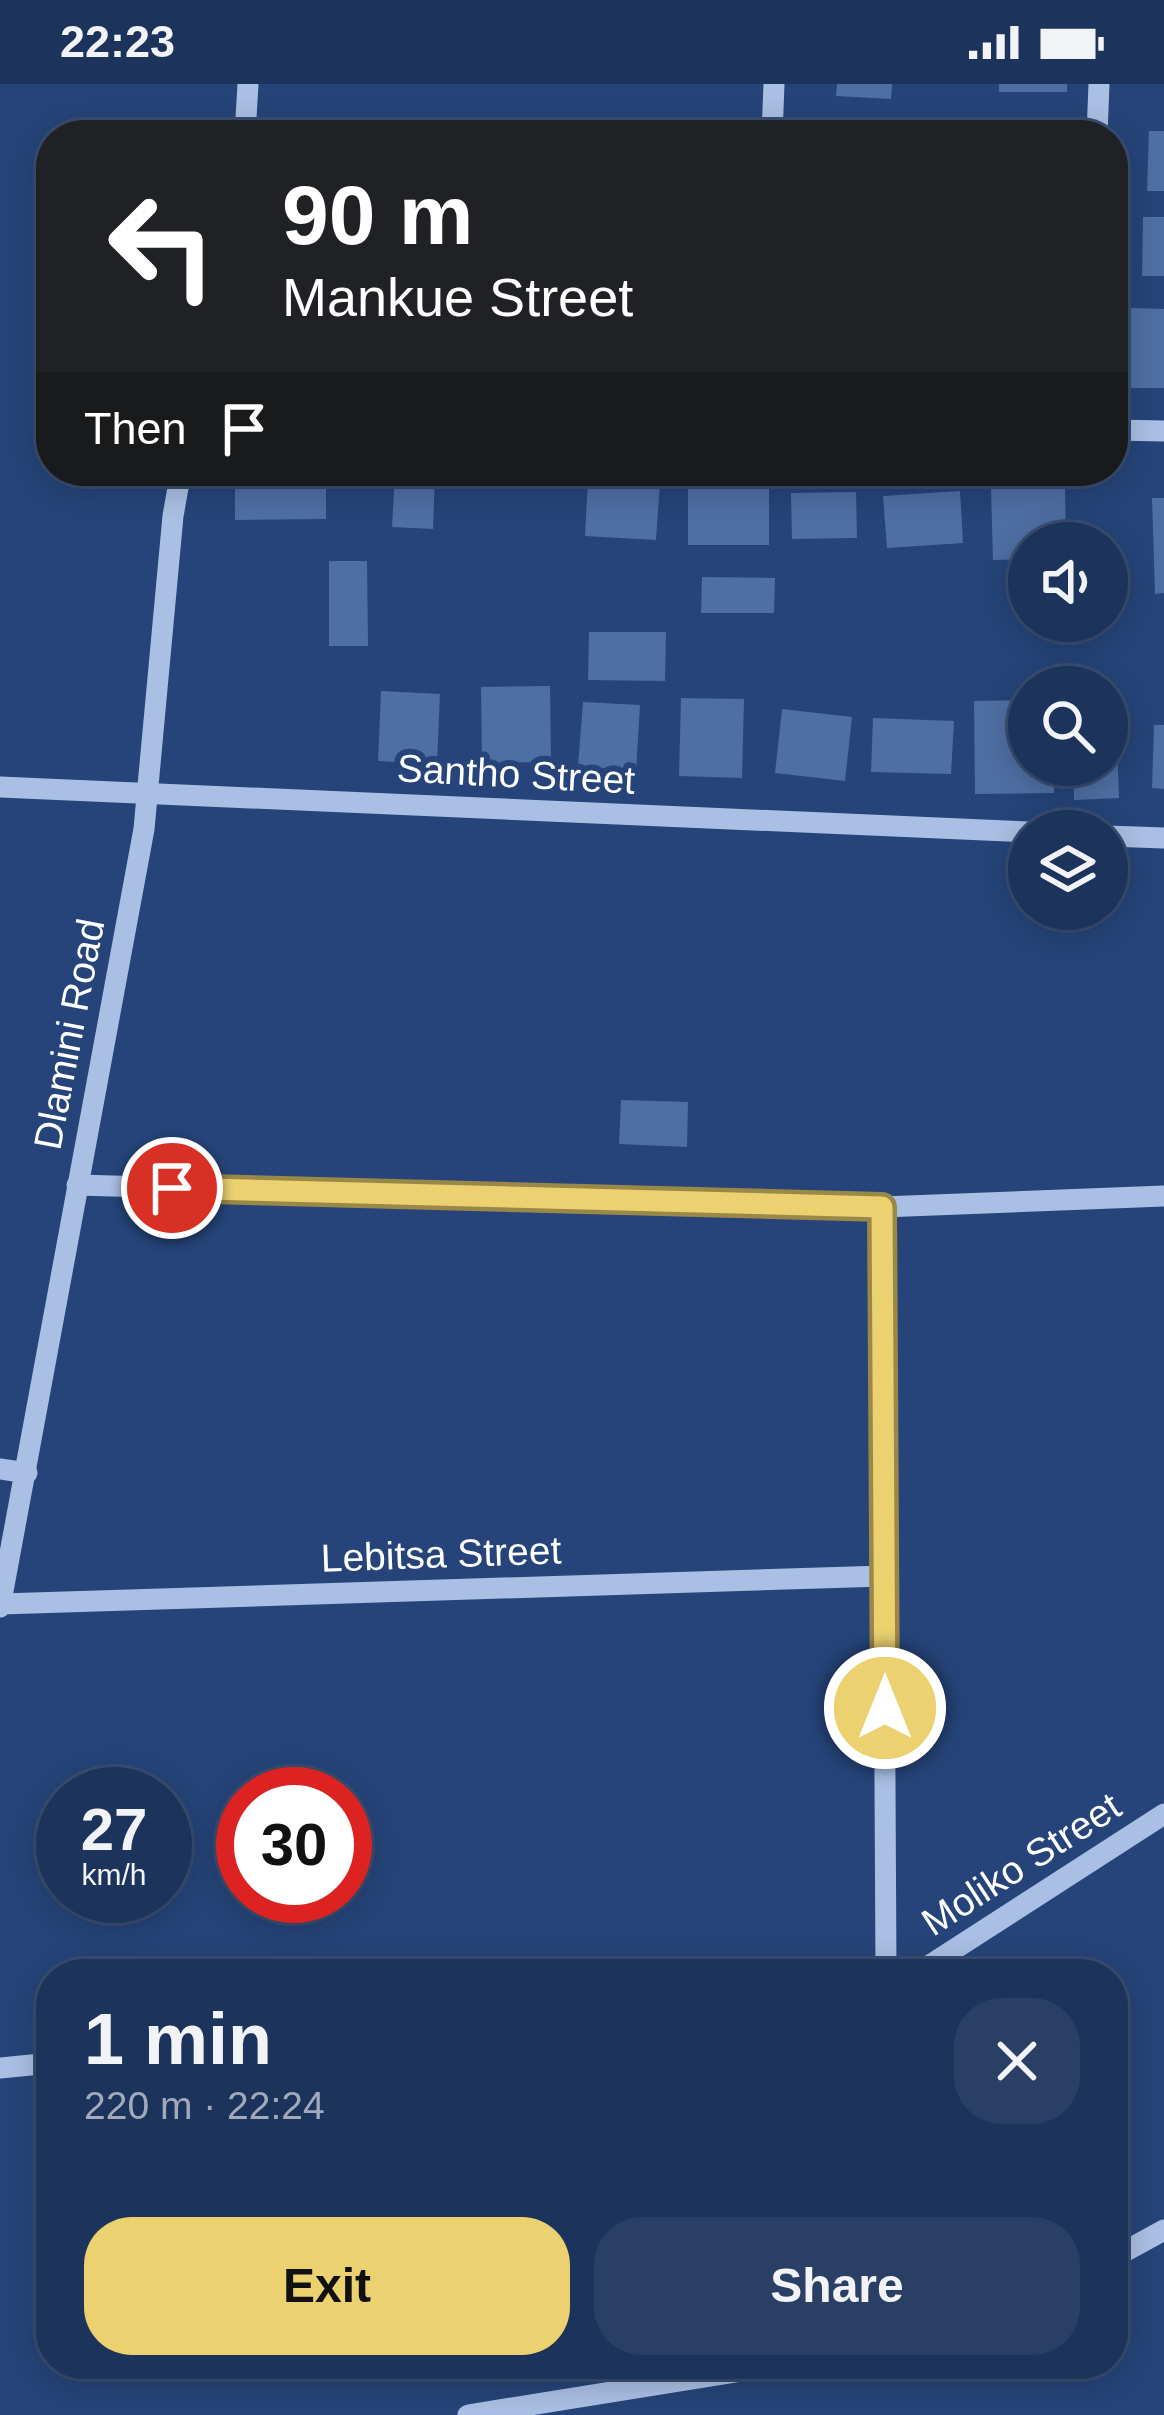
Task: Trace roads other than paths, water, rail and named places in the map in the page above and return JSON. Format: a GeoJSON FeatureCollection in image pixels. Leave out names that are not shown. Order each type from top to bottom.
{"type":"FeatureCollection","features":[{"type":"Feature","properties":{"kind":"street"},"geometry":{"type":"LineString","coordinates":[[246,120],[248,84]]}},
{"type":"Feature","properties":{"kind":"street"},"geometry":{"type":"LineString","coordinates":[[773,120],[774,84]]}},
{"type":"Feature","properties":{"kind":"street"},"geometry":{"type":"LineString","coordinates":[[1097,120],[1099,84]]}},
{"type":"Feature","properties":{"kind":"street"},"geometry":{"type":"LineString","coordinates":[[1128,430],[1164,431]]}},
{"type":"Feature","properties":{"kind":"street","name":"Dlamini Road"},"geometry":{"type":"LineString","coordinates":[[0,1605],[148,794],[178,486]]}},
{"type":"Feature","properties":{"kind":"street","name":"Santho Street"},"geometry":{"type":"LineString","coordinates":[[0,787],[1008,831]]}},
{"type":"Feature","properties":{"kind":"street"},"geometry":{"type":"LineString","coordinates":[[1128,837],[1164,838]]}},
{"type":"Feature","properties":{"kind":"street"},"geometry":{"type":"LineString","coordinates":[[77,1185],[882,1207],[1164,1196]]}},
{"type":"Feature","properties":{"kind":"street"},"geometry":{"type":"LineString","coordinates":[[882,1207],[886,1959]]}},
{"type":"Feature","properties":{"kind":"street"},"geometry":{"type":"LineString","coordinates":[[0,1469],[27,1473]]}},
{"type":"Feature","properties":{"kind":"street","name":"Lebitsa Street"},"geometry":{"type":"LineString","coordinates":[[0,1605],[884,1576]]}},
{"type":"Feature","properties":{"kind":"street","name":"Moliko Street"},"geometry":{"type":"LineString","coordinates":[[939,1959],[1164,1814]]}},
{"type":"Feature","properties":{"kind":"street"},"geometry":{"type":"LineString","coordinates":[[0,2068],[36,2064]]}},
{"type":"Feature","properties":{"kind":"street"},"geometry":{"type":"LineString","coordinates":[[1128,2250],[1164,2230]]}},
{"type":"Feature","properties":{"kind":"street"},"geometry":{"type":"LineString","coordinates":[[468,2415],[691,2379]]}}]}
